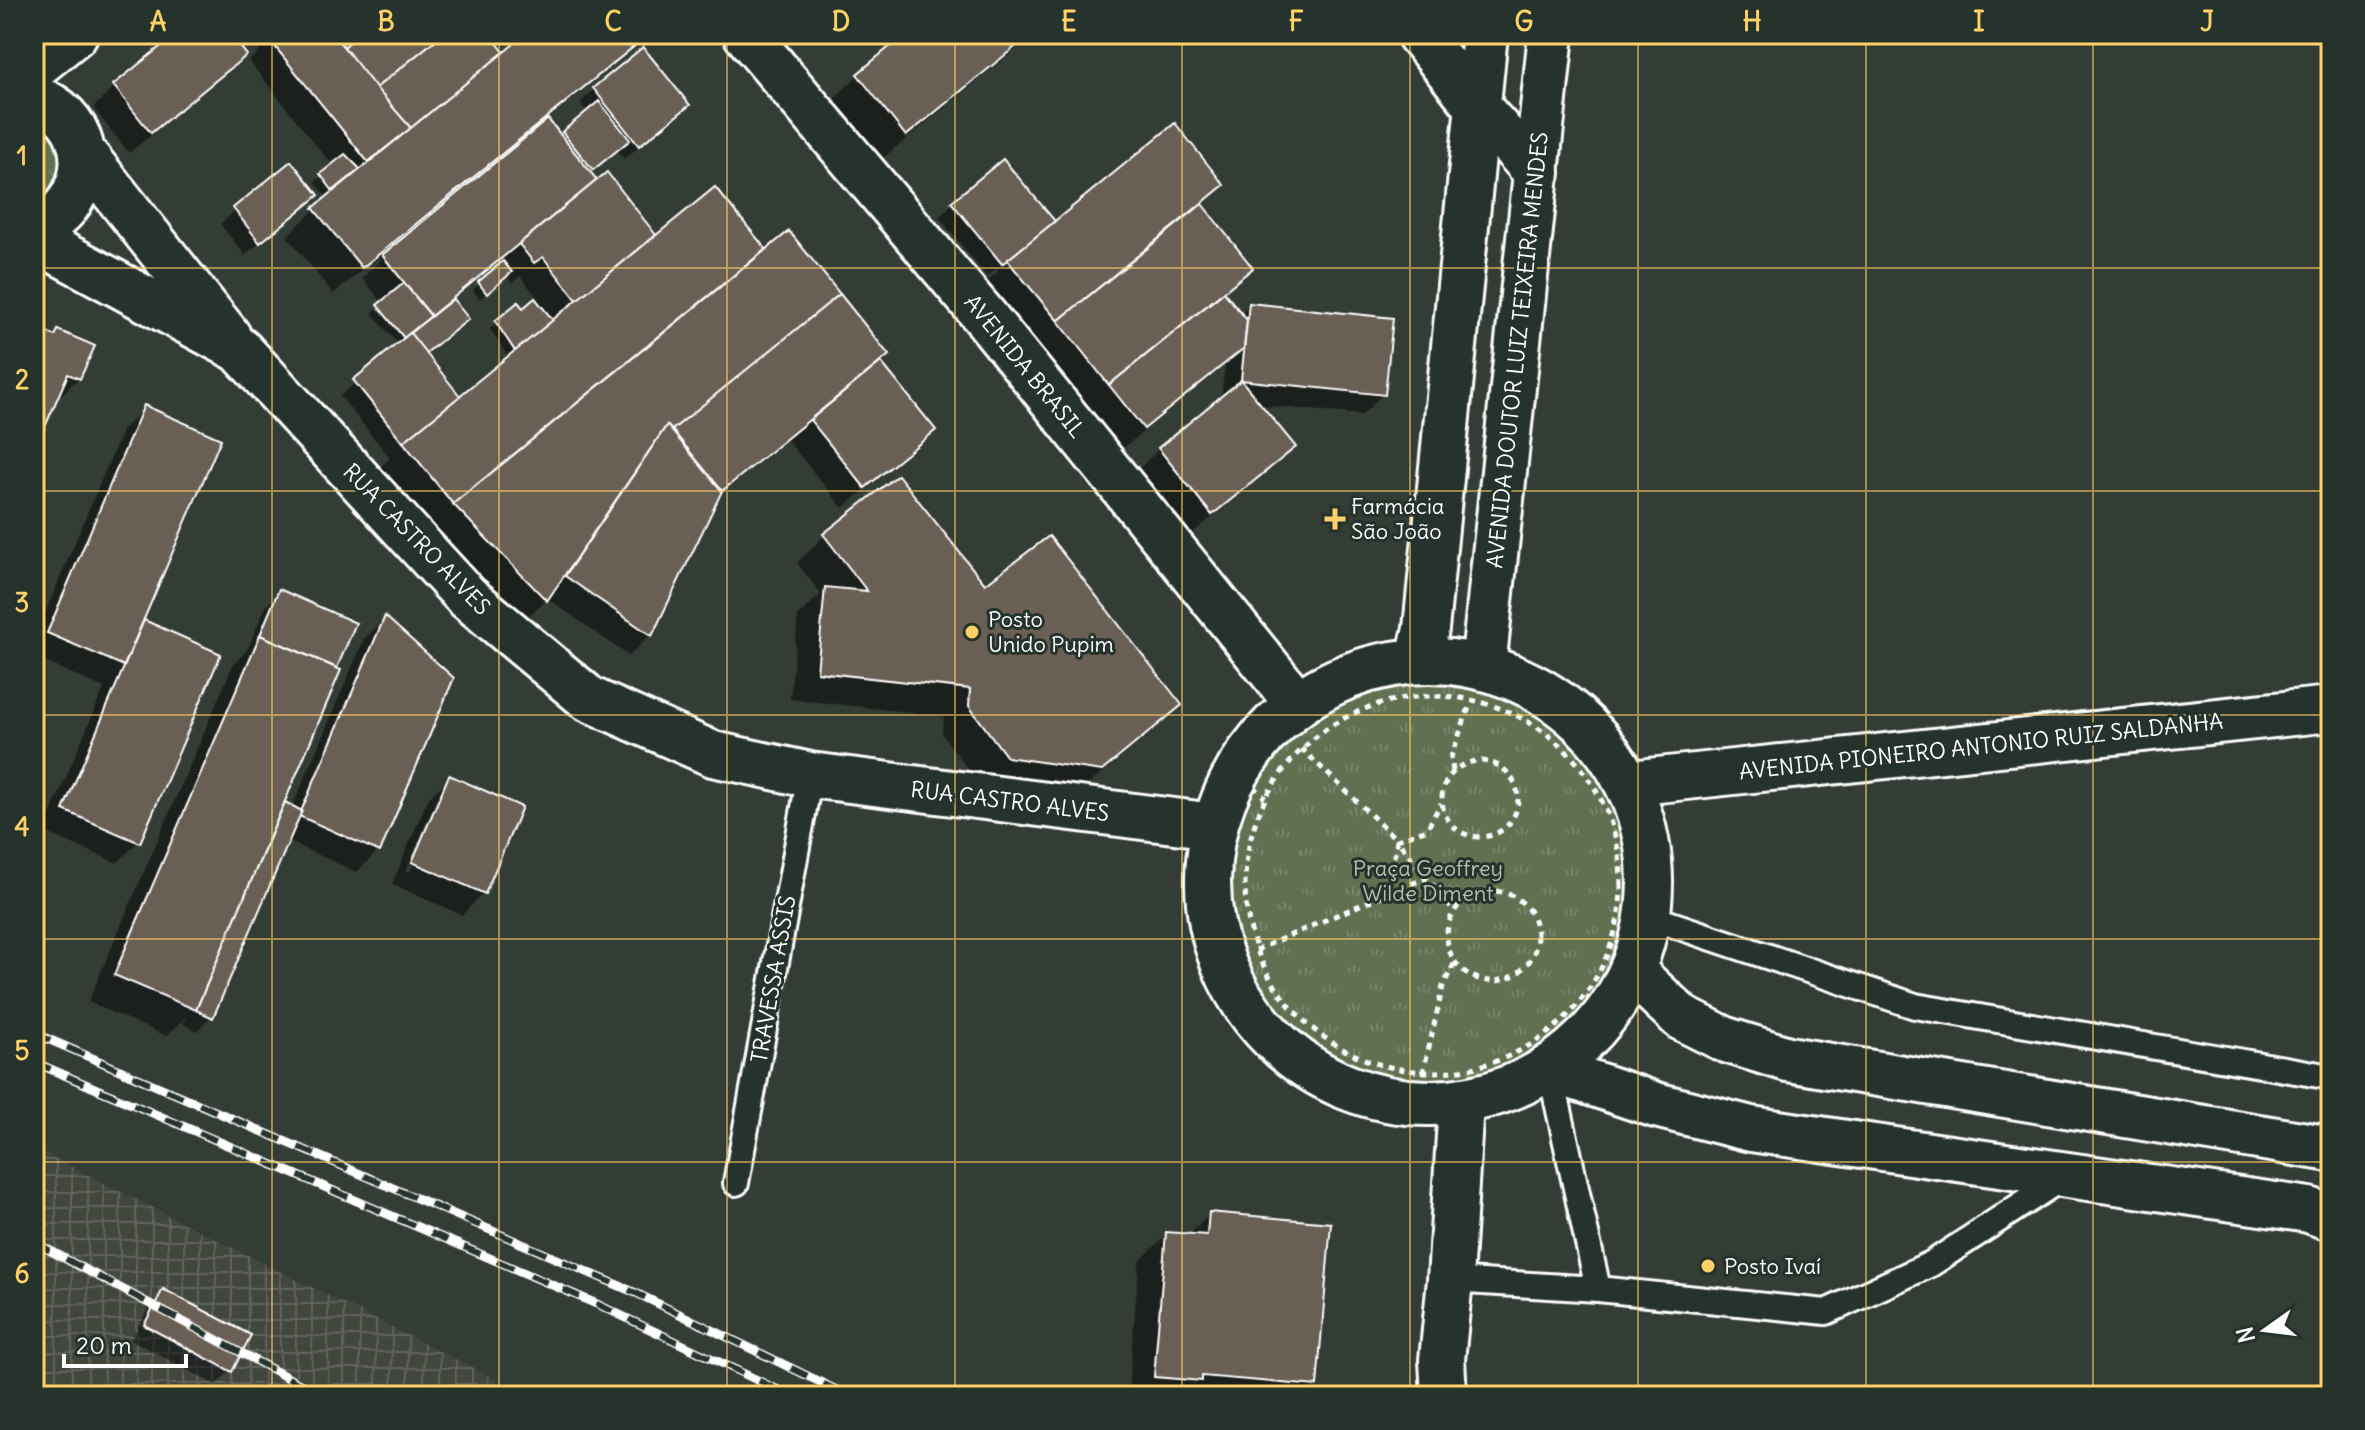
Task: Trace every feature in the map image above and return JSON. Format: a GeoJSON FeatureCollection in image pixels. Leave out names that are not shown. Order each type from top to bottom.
{"type":"FeatureCollection","features":[{"type":"Feature","properties":{"kind":"main road"},"geometry":{"type":"LineString","coordinates":[[34,67],[75,34]]}},
{"type":"Feature","properties":{"kind":"main road","name":"AVENIDA BRASIL"},"geometry":{"type":"LineString","coordinates":[[746,34],[986,318],[1297,703]]}},
{"type":"Feature","properties":{"kind":"main road"},"geometry":{"type":"LineString","coordinates":[[1419,34],[1537,173]]}},
{"type":"Feature","properties":{"kind":"main road"},"geometry":{"type":"LineString","coordinates":[[1419,660],[1426,629],[1485,34]]}},
{"type":"Feature","properties":{"kind":"main road","name":"AVENIDA DOUTOR LUIZ TEIXEIRA MENDES"},"geometry":{"type":"LineString","coordinates":[[1478,683],[1551,34]]}},
{"type":"Feature","properties":{"kind":"main road"},"geometry":{"type":"LineString","coordinates":[[34,75],[49,106],[76,132],[83,153],[240,350]]}},
{"type":"Feature","properties":{"kind":"main road"},"geometry":{"type":"LineString","coordinates":[[34,228],[60,215],[74,197],[82,176],[83,153]]}},
{"type":"Feature","properties":{"kind":"main road","name":"RUA CASTRO ALVES"},"geometry":{"type":"LineString","coordinates":[[34,239],[240,350],[466,596],[589,699],[713,754],[810,775],[1214,826]]}},
{"type":"Feature","properties":{"kind":"main road"},"geometry":{"type":"LineString","coordinates":[[1419,660],[1478,683],[1531,685],[1573,714],[1630,783],[1649,858],[1647,916],[1632,971],[1598,1004],[1583,1043],[1550,1069],[1507,1091],[1461,1103],[1388,1101],[1320,1076],[1257,1026],[1224,970],[1207,898],[1214,826],[1251,784],[1263,733],[1297,703],[1355,672],[1419,660]]}},
{"type":"Feature","properties":{"kind":"main road","name":"AVENIDA PIONEIRO ANTONIO RUIZ SALDANHA"},"geometry":{"type":"LineString","coordinates":[[1630,783],[2331,709]]}},
{"type":"Feature","properties":{"kind":"main road"},"geometry":{"type":"LineString","coordinates":[[1632,971],[1682,1018],[1726,1040],[1788,1059],[2331,1149]]}},
{"type":"Feature","properties":{"kind":"main road"},"geometry":{"type":"LineString","coordinates":[[1550,1069],[1656,1105],[1751,1129],[2309,1210],[2331,1218]]}},
{"type":"Feature","properties":{"kind":"main road"},"geometry":{"type":"LineString","coordinates":[[1444,1396],[1442,1360],[1461,1103]]}},
{"type":"Feature","properties":{"kind":"lane","name":"TRAVESSA ASSIS"},"geometry":{"type":"LineString","coordinates":[[736,1183],[810,775]]}},
{"type":"Feature","properties":{"kind":"lane"},"geometry":{"type":"LineString","coordinates":[[1647,916],[1915,1006],[2331,1077]]}},
{"type":"Feature","properties":{"kind":"lane"},"geometry":{"type":"LineString","coordinates":[[1550,1069],[1598,1289]]}},
{"type":"Feature","properties":{"kind":"lane"},"geometry":{"type":"LineString","coordinates":[[1450,1280],[1598,1289],[1826,1312],[1931,1264],[2065,1176]]}},
{"type":"Feature","properties":{"kind":"path"},"geometry":{"type":"LineString","coordinates":[[1478,683],[1566,749],[1598,792],[1617,842],[1621,896],[1598,1004],[1514,1055],[1469,1070],[1423,1073],[1370,1062],[1321,1036],[1282,998],[1256,950],[1245,899],[1251,784],[1281,772],[1301,748],[1337,720],[1380,701],[1426,695],[1478,683]]}},
{"type":"Feature","properties":{"kind":"path"},"geometry":{"type":"LineString","coordinates":[[1453,772],[1451,757],[1478,683]]}},
{"type":"Feature","properties":{"kind":"path"},"geometry":{"type":"LineString","coordinates":[[1301,748],[1397,840],[1454,911]]}},
{"type":"Feature","properties":{"kind":"path"},"geometry":{"type":"LineString","coordinates":[[1489,761],[1510,775],[1517,787],[1518,800],[1510,823],[1500,832],[1475,837],[1453,825],[1445,814],[1442,801],[1443,791],[1453,772],[1464,764],[1489,761]]}},
{"type":"Feature","properties":{"kind":"path"},"geometry":{"type":"LineString","coordinates":[[1397,840],[1427,829],[1442,801]]}},
{"type":"Feature","properties":{"kind":"path"},"geometry":{"type":"LineString","coordinates":[[1388,893],[1397,840]]}},
{"type":"Feature","properties":{"kind":"path"},"geometry":{"type":"LineString","coordinates":[[1256,950],[1427,878]]}},
{"type":"Feature","properties":{"kind":"path"},"geometry":{"type":"LineString","coordinates":[[1493,891],[1509,894],[1522,902],[1532,914],[1537,928],[1537,944],[1532,959],[1522,971],[1494,982],[1479,980],[1465,973],[1455,962],[1449,950],[1448,923],[1465,900],[1478,893],[1493,891]]}},
{"type":"Feature","properties":{"kind":"path"},"geometry":{"type":"LineString","coordinates":[[1423,1073],[1443,986],[1455,962]]}},
{"type":"Feature","properties":{"kind":"shaded area"},"geometry":{"type":"Polygon","coordinates":[[[34,1148],[529,1396],[34,1396],[34,1148]]]}},
{"type":"Feature","properties":{"kind":"green space"},"geometry":{"type":"Polygon","coordinates":[[[34,119],[51,134],[60,154],[60,165],[59,176],[49,197],[34,208],[34,119]]]}},
{"type":"Feature","properties":{"kind":"green space","name":"Praça Geoffrey Wilde Diment"},"geometry":{"type":"Polygon","coordinates":[[[1429,661],[1472,665],[1514,678],[1552,698],[1585,726],[1613,759],[1633,797],[1646,839],[1650,882],[1646,925],[1633,967],[1613,1005],[1585,1038],[1552,1066],[1514,1086],[1472,1099],[1429,1103],[1386,1099],[1344,1086],[1306,1066],[1273,1038],[1245,1005],[1225,967],[1212,925],[1208,882],[1212,839],[1225,797],[1245,759],[1273,726],[1306,698],[1344,678],[1386,665],[1429,661]]]}},
{"type":"Feature","properties":{"kind":"building"},"geometry":{"type":"Polygon","coordinates":[[[176,34],[230,34],[247,55],[151,133],[113,85],[176,34]]]}},
{"type":"Feature","properties":{"kind":"building"},"geometry":{"type":"Polygon","coordinates":[[[273,34],[333,34],[411,128],[368,162],[268,38],[273,34]]]}},
{"type":"Feature","properties":{"kind":"building"},"geometry":{"type":"Polygon","coordinates":[[[333,34],[359,34],[344,47],[333,34]]]}},
{"type":"Feature","properties":{"kind":"building"},"geometry":{"type":"Polygon","coordinates":[[[359,34],[443,34],[376,88],[344,47],[359,34]]]}},
{"type":"Feature","properties":{"kind":"building"},"geometry":{"type":"Polygon","coordinates":[[[443,34],[490,34],[504,52],[411,128],[376,88],[443,34]]]}},
{"type":"Feature","properties":{"kind":"building"},"geometry":{"type":"Polygon","coordinates":[[[526,34],[629,34],[637,44],[362,268],[313,208],[526,34]]]}},
{"type":"Feature","properties":{"kind":"building"},"geometry":{"type":"Polygon","coordinates":[[[905,34],[1031,34],[906,136],[857,74],[905,34]]]}},
{"type":"Feature","properties":{"kind":"building"},"geometry":{"type":"Polygon","coordinates":[[[643,47],[690,105],[639,146],[593,88],[643,47]]]}},
{"type":"Feature","properties":{"kind":"building"},"geometry":{"type":"Polygon","coordinates":[[[599,101],[630,140],[593,170],[562,132],[599,101]]]}},
{"type":"Feature","properties":{"kind":"building"},"geometry":{"type":"Polygon","coordinates":[[[548,119],[597,180],[431,316],[382,255],[548,119]]]}},
{"type":"Feature","properties":{"kind":"building"},"geometry":{"type":"Polygon","coordinates":[[[1175,123],[1224,185],[1058,321],[1007,260],[1175,123]]]}},
{"type":"Feature","properties":{"kind":"building"},"geometry":{"type":"Polygon","coordinates":[[[345,154],[360,169],[333,191],[320,174],[345,154]]]}},
{"type":"Feature","properties":{"kind":"building"},"geometry":{"type":"Polygon","coordinates":[[[1003,159],[1055,221],[1002,264],[951,202],[1003,159]]]}},
{"type":"Feature","properties":{"kind":"building"},"geometry":{"type":"Polygon","coordinates":[[[291,161],[319,195],[260,243],[233,208],[291,161]]]}},
{"type":"Feature","properties":{"kind":"building"},"geometry":{"type":"Polygon","coordinates":[[[607,172],[656,235],[577,300],[543,257],[534,263],[519,244],[607,172]]]}},
{"type":"Feature","properties":{"kind":"building"},"geometry":{"type":"Polygon","coordinates":[[[715,187],[766,249],[453,504],[403,442],[715,187]]]}},
{"type":"Feature","properties":{"kind":"building"},"geometry":{"type":"Polygon","coordinates":[[[1202,204],[1253,268],[1109,385],[1058,321],[1202,204]]]}},
{"type":"Feature","properties":{"kind":"building"},"geometry":{"type":"Polygon","coordinates":[[[789,231],[840,294],[672,431],[667,425],[547,601],[453,504],[789,231]]]}},
{"type":"Feature","properties":{"kind":"building"},"geometry":{"type":"Polygon","coordinates":[[[503,261],[512,272],[487,294],[478,282],[503,261]]]}},
{"type":"Feature","properties":{"kind":"building"},"geometry":{"type":"Polygon","coordinates":[[[404,283],[431,316],[404,338],[377,305],[404,283]]]}},
{"type":"Feature","properties":{"kind":"building"},"geometry":{"type":"Polygon","coordinates":[[[1224,292],[1247,320],[1244,348],[1144,429],[1109,385],[1224,292]]]}},
{"type":"Feature","properties":{"kind":"building"},"geometry":{"type":"Polygon","coordinates":[[[840,294],[889,355],[722,491],[672,430],[840,294]]]}},
{"type":"Feature","properties":{"kind":"building"},"geometry":{"type":"Polygon","coordinates":[[[535,298],[553,320],[515,351],[495,321],[518,302],[523,308],[535,298]]]}},
{"type":"Feature","properties":{"kind":"building"},"geometry":{"type":"Polygon","coordinates":[[[453,299],[469,319],[426,353],[410,333],[453,299]]]}},
{"type":"Feature","properties":{"kind":"building"},"geometry":{"type":"Polygon","coordinates":[[[1249,303],[1393,318],[1385,395],[1241,380],[1249,303]]]}},
{"type":"Feature","properties":{"kind":"building"},"geometry":{"type":"Polygon","coordinates":[[[34,326],[55,336],[58,330],[95,346],[80,379],[68,374],[34,452],[34,326]]]}},
{"type":"Feature","properties":{"kind":"building"},"geometry":{"type":"Polygon","coordinates":[[[410,333],[460,396],[403,442],[353,380],[410,333]]]}},
{"type":"Feature","properties":{"kind":"building"},"geometry":{"type":"Polygon","coordinates":[[[881,362],[936,430],[865,488],[810,420],[881,362]]]}},
{"type":"Feature","properties":{"kind":"building"},"geometry":{"type":"Polygon","coordinates":[[[1241,380],[1296,447],[1212,515],[1158,448],[1241,380]]]}},
{"type":"Feature","properties":{"kind":"building"},"geometry":{"type":"Polygon","coordinates":[[[144,405],[221,439],[124,666],[47,633],[144,405]]]}},
{"type":"Feature","properties":{"kind":"building"},"geometry":{"type":"Polygon","coordinates":[[[667,425],[722,491],[652,636],[565,576],[667,425]]]}},
{"type":"Feature","properties":{"kind":"building"},"geometry":{"type":"Polygon","coordinates":[[[34,460],[44,465],[35,484],[34,484],[34,460]]]}},
{"type":"Feature","properties":{"kind":"building","name":"Posto Unido Pupim"},"geometry":{"type":"Polygon","coordinates":[[[898,475],[985,584],[1049,536],[1182,705],[1102,771],[1007,757],[969,706],[970,689],[817,672],[825,587],[867,591],[823,534],[898,475]]]}},
{"type":"Feature","properties":{"kind":"building"},"geometry":{"type":"Polygon","coordinates":[[[279,589],[356,623],[337,668],[260,635],[279,589]]]}},
{"type":"Feature","properties":{"kind":"building"},"geometry":{"type":"Polygon","coordinates":[[[385,616],[454,678],[380,852],[299,816],[385,616]]]}},
{"type":"Feature","properties":{"kind":"building"},"geometry":{"type":"Polygon","coordinates":[[[144,620],[221,654],[140,843],[63,810],[144,620]]]}},
{"type":"Feature","properties":{"kind":"building"},"geometry":{"type":"Polygon","coordinates":[[[260,635],[341,670],[196,1010],[114,975],[260,635]]]}},
{"type":"Feature","properties":{"kind":"building"},"geometry":{"type":"Polygon","coordinates":[[[449,775],[522,807],[485,894],[412,862],[449,775]]]}},
{"type":"Feature","properties":{"kind":"building"},"geometry":{"type":"Polygon","coordinates":[[[285,802],[302,811],[213,1018],[196,1010],[285,802]]]}},
{"type":"Feature","properties":{"kind":"building"},"geometry":{"type":"Polygon","coordinates":[[[1209,1212],[1331,1223],[1317,1386],[1202,1376],[1202,1381],[1154,1377],[1166,1232],[1207,1235],[1209,1212]]]}},
{"type":"Feature","properties":{"kind":"building"},"geometry":{"type":"Polygon","coordinates":[[[163,1289],[251,1335],[232,1372],[144,1325],[163,1289]]]}},
{"type":"Feature","properties":{"kind":"railway"},"geometry":{"type":"LineString","coordinates":[[34,1033],[636,1293],[849,1396]]}},
{"type":"Feature","properties":{"kind":"railway"},"geometry":{"type":"LineString","coordinates":[[34,1062],[599,1305],[791,1396]]}},
{"type":"Feature","properties":{"kind":"railway"},"geometry":{"type":"LineString","coordinates":[[34,1242],[322,1396]]}},
{"type":"Feature","properties":{"kind":"place","name":"Farmácia São João"},"geometry":{"type":"Point","coordinates":[1335,519]}},
{"type":"Feature","properties":{"kind":"place","name":"Posto Unido Pupim"},"geometry":{"type":"Point","coordinates":[972,632]}},
{"type":"Feature","properties":{"kind":"place","name":"Posto Ivaí"},"geometry":{"type":"Point","coordinates":[1708,1266]}}]}
